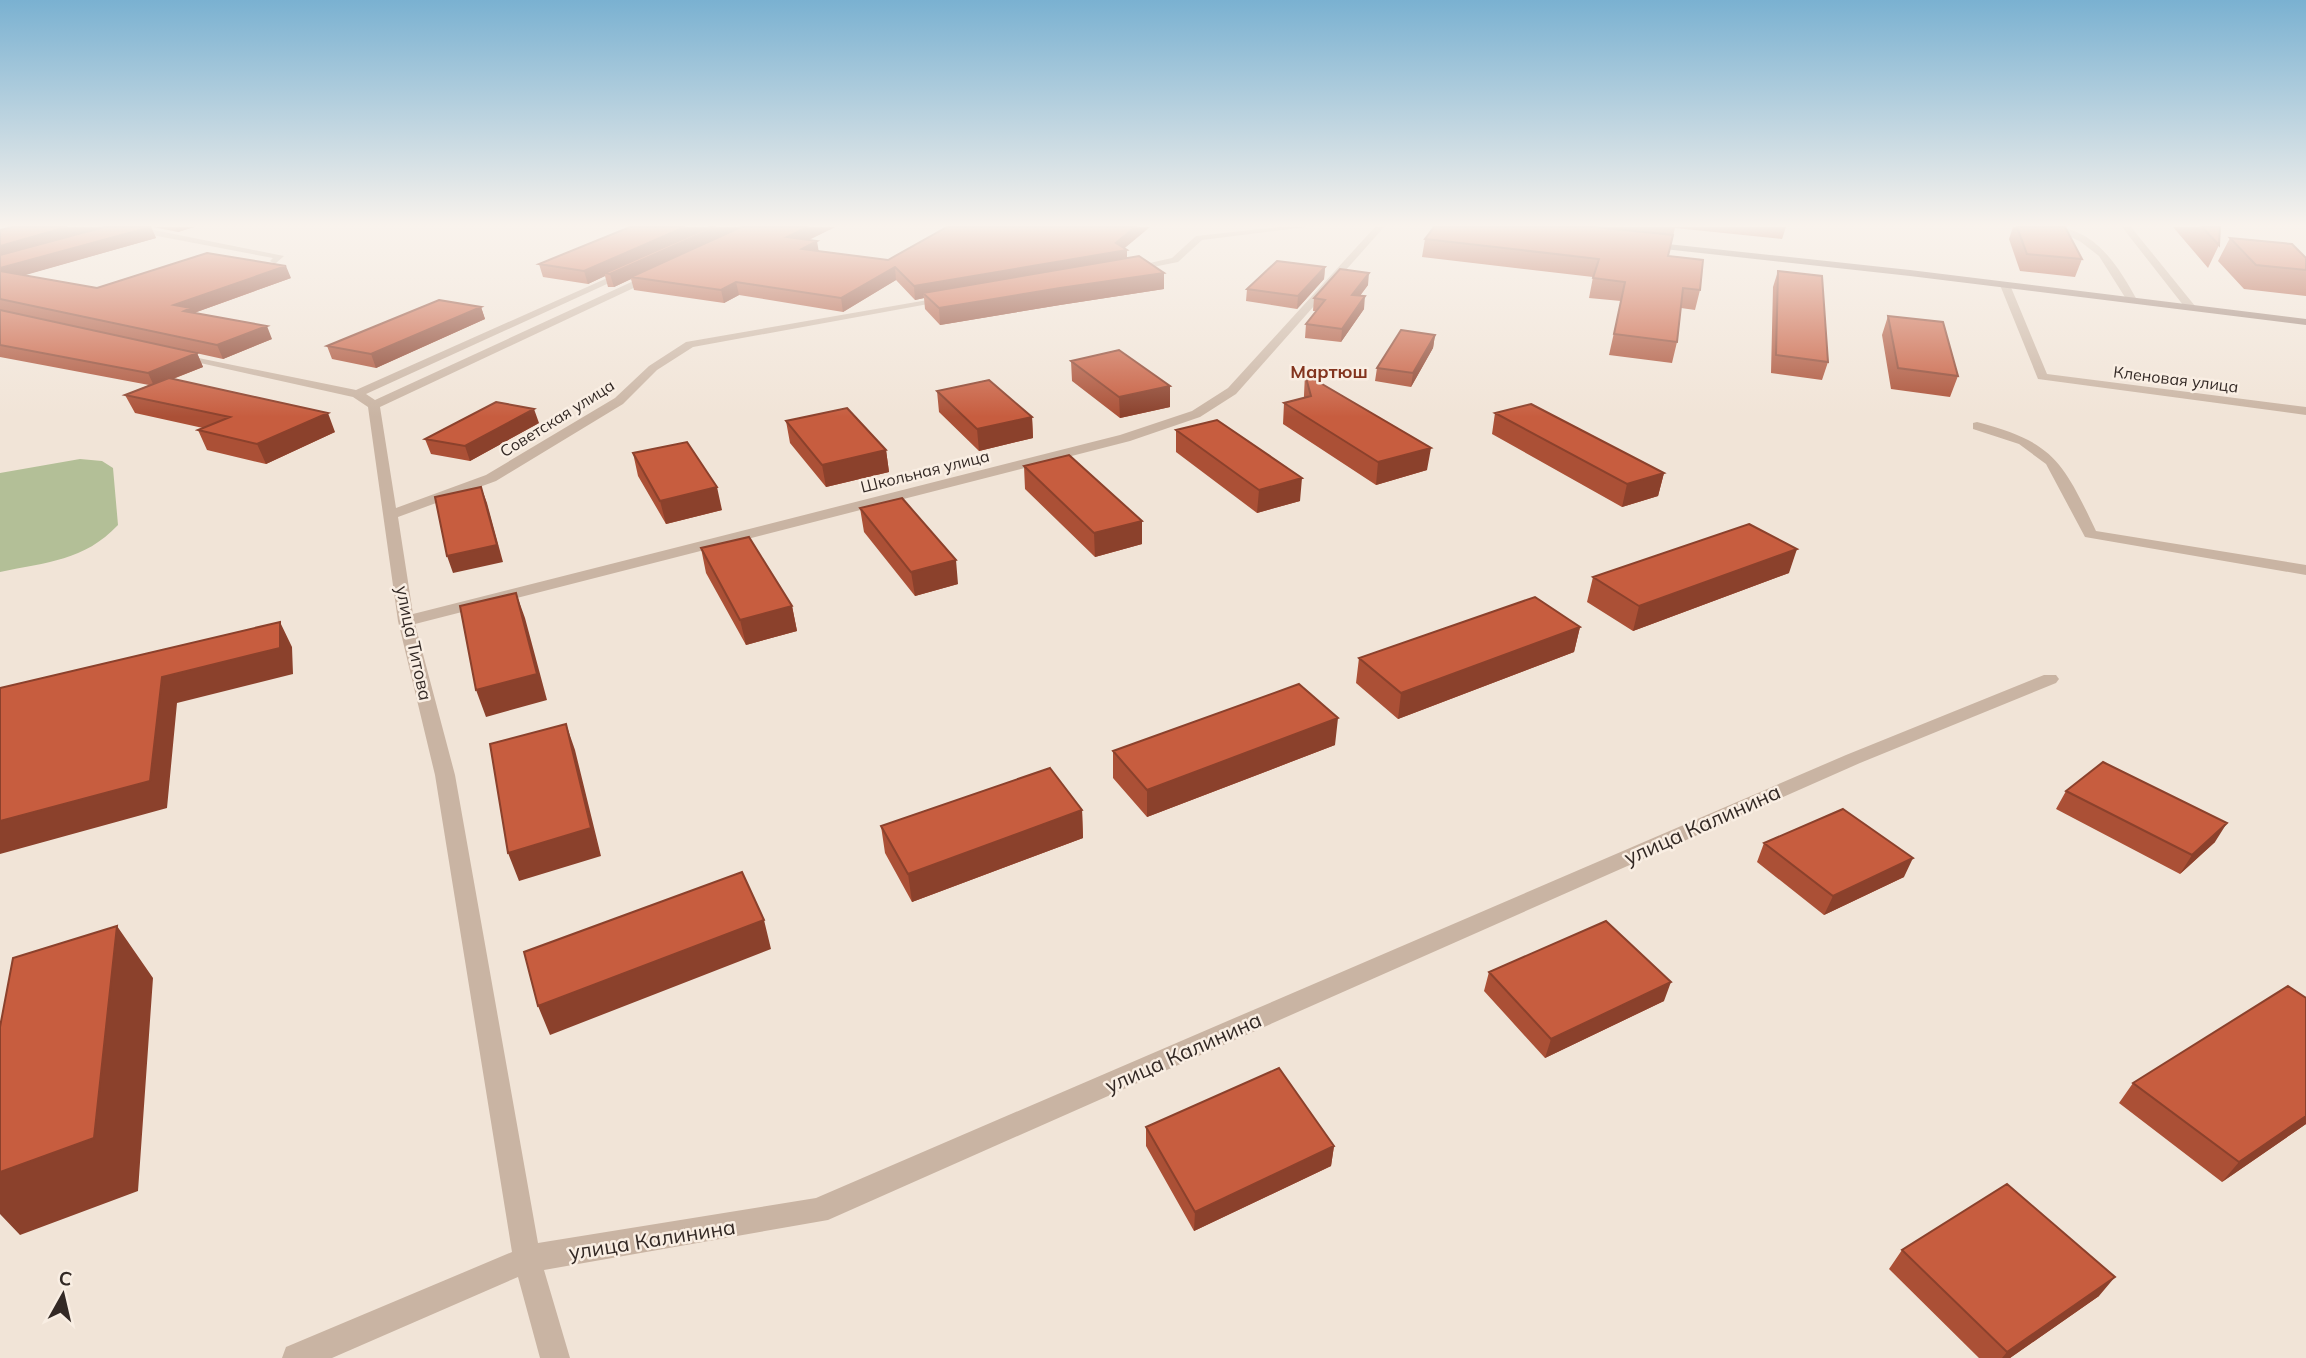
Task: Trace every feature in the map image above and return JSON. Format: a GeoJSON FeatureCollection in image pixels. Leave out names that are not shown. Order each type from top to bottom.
{"type":"FeatureCollection","features":[{"type":"Feature","properties":{"kind":"main road"},"geometry":{"type":"LineString","coordinates":[[2050,290],[2306,322]]}},
{"type":"Feature","properties":{"kind":"street"},"geometry":{"type":"LineString","coordinates":[[357,394],[587,290]]}},
{"type":"Feature","properties":{"kind":"street"},"geometry":{"type":"LineString","coordinates":[[159,351],[357,394],[374,405],[621,290]]}},
{"type":"Feature","properties":{"kind":"street","name":"Школьная улица"},"geometry":{"type":"LineString","coordinates":[[406,621],[1125,438],[1196,414],[1231,391],[1322,290]]}},
{"type":"Feature","properties":{"kind":"street","name":"Кленовая улица"},"geometry":{"type":"LineString","coordinates":[[2007,290],[2042,377],[2306,411]]}},
{"type":"Feature","properties":{"kind":"street"},"geometry":{"type":"LineString","coordinates":[[2127,290],[2132,300]]}},
{"type":"Feature","properties":{"kind":"street"},"geometry":{"type":"LineString","coordinates":[[2177,290],[2191,308]]}},
{"type":"Feature","properties":{"kind":"street","name":"Советская улица"},"geometry":{"type":"LineString","coordinates":[[391,515],[491,478],[619,401],[653,368],[690,344],[960,298]]}},
{"type":"Feature","properties":{"kind":"street","name":"улица Титова"},"geometry":{"type":"LineString","coordinates":[[374,405],[406,621],[445,775],[527,1259],[555,1358]]}},
{"type":"Feature","properties":{"kind":"street"},"geometry":{"type":"LineString","coordinates":[[1977,426],[2004,432],[2037,446],[2057,467],[2091,534],[2306,570]]}},
{"type":"Feature","properties":{"kind":"street","name":"улица Калинина"},"geometry":{"type":"LineString","coordinates":[[297,1358],[527,1259],[818,1211],[1827,770],[2050,679]]}},
{"type":"Feature","properties":{"kind":"green space"},"geometry":{"type":"Polygon","coordinates":[[[80,459],[102,461],[113,468],[118,525],[105,537],[78,553],[0,572],[0,473],[80,459]]]}},
{"type":"Feature","properties":{"kind":"building"},"geometry":{"type":"Polygon","coordinates":[[[0,290],[216,290],[174,305],[191,308],[184,311],[267,326],[217,345],[0,299],[0,290]]]}},
{"type":"Feature","properties":{"kind":"building"},"geometry":{"type":"Polygon","coordinates":[[[791,290],[854,290],[841,298],[791,290]]]}},
{"type":"Feature","properties":{"kind":"building"},"geometry":{"type":"Polygon","coordinates":[[[938,290],[1046,290],[939,308],[923,293],[938,290]]]}},
{"type":"Feature","properties":{"kind":"building"},"geometry":{"type":"Polygon","coordinates":[[[1257,290],[1303,290],[1298,296],[1257,290]]]}},
{"type":"Feature","properties":{"kind":"building"},"geometry":{"type":"Polygon","coordinates":[[[1321,290],[1356,290],[1352,295],[1365,296],[1342,329],[1306,324],[1325,300],[1314,298],[1321,290]]]}},
{"type":"Feature","properties":{"kind":"building"},"geometry":{"type":"Polygon","coordinates":[[[1623,290],[1683,290],[1677,342],[1614,334],[1623,290]]]}},
{"type":"Feature","properties":{"kind":"building"},"geometry":{"type":"Polygon","coordinates":[[[1778,290],[1823,290],[1828,362],[1776,355],[1778,290]]]}},
{"type":"Feature","properties":{"kind":"building"},"geometry":{"type":"Polygon","coordinates":[[[439,300],[481,307],[371,354],[327,346],[439,300]]]}},
{"type":"Feature","properties":{"kind":"building"},"geometry":{"type":"Polygon","coordinates":[[[0,310],[197,353],[148,373],[0,345],[0,310]]]}},
{"type":"Feature","properties":{"kind":"building"},"geometry":{"type":"Polygon","coordinates":[[[1888,316],[1943,322],[1958,376],[1898,368],[1888,316]]]}},
{"type":"Feature","properties":{"kind":"building"},"geometry":{"type":"Polygon","coordinates":[[[1401,330],[1435,335],[1413,373],[1377,368],[1401,330]]]}},
{"type":"Feature","properties":{"kind":"building"},"geometry":{"type":"Polygon","coordinates":[[[1119,350],[1170,386],[1119,397],[1071,361],[1119,350]]]}},
{"type":"Feature","properties":{"kind":"building"},"geometry":{"type":"Polygon","coordinates":[[[1305,374],[1431,448],[1378,462],[1284,403],[1311,396],[1305,374]]]}},
{"type":"Feature","properties":{"kind":"building"},"geometry":{"type":"Polygon","coordinates":[[[169,378],[328,413],[257,444],[198,430],[230,417],[125,395],[169,378]]]}},
{"type":"Feature","properties":{"kind":"building"},"geometry":{"type":"Polygon","coordinates":[[[989,380],[1032,417],[977,429],[937,391],[989,380]]]}},
{"type":"Feature","properties":{"kind":"building"},"geometry":{"type":"Polygon","coordinates":[[[496,402],[534,409],[465,446],[425,439],[496,402]]]}},
{"type":"Feature","properties":{"kind":"building"},"geometry":{"type":"Polygon","coordinates":[[[1531,404],[1664,473],[1627,484],[1495,413],[1531,404]]]}},
{"type":"Feature","properties":{"kind":"building"},"geometry":{"type":"Polygon","coordinates":[[[847,408],[886,450],[822,465],[786,421],[847,408]]]}},
{"type":"Feature","properties":{"kind":"building"},"geometry":{"type":"Polygon","coordinates":[[[1217,420],[1302,478],[1259,490],[1176,430],[1217,420]]]}},
{"type":"Feature","properties":{"kind":"building"},"geometry":{"type":"Polygon","coordinates":[[[687,442],[717,487],[660,501],[633,453],[687,442]]]}},
{"type":"Feature","properties":{"kind":"building"},"geometry":{"type":"Polygon","coordinates":[[[1069,455],[1142,521],[1094,533],[1024,466],[1069,455]]]}},
{"type":"Feature","properties":{"kind":"building"},"geometry":{"type":"Polygon","coordinates":[[[481,487],[497,545],[447,556],[435,497],[481,487]]]}},
{"type":"Feature","properties":{"kind":"building"},"geometry":{"type":"Polygon","coordinates":[[[902,498],[956,560],[911,572],[860,508],[902,498]]]}},
{"type":"Feature","properties":{"kind":"building"},"geometry":{"type":"Polygon","coordinates":[[[1749,524],[1797,549],[1639,606],[1593,577],[1749,524]]]}},
{"type":"Feature","properties":{"kind":"building"},"geometry":{"type":"Polygon","coordinates":[[[749,537],[792,606],[740,620],[701,548],[749,537]]]}},
{"type":"Feature","properties":{"kind":"building"},"geometry":{"type":"Polygon","coordinates":[[[516,593],[537,674],[476,690],[460,606],[516,593]]]}},
{"type":"Feature","properties":{"kind":"building"},"geometry":{"type":"Polygon","coordinates":[[[1535,597],[1580,627],[1401,693],[1359,658],[1535,597]]]}},
{"type":"Feature","properties":{"kind":"building"},"geometry":{"type":"Polygon","coordinates":[[[280,622],[280,648],[162,677],[150,781],[0,821],[0,688],[280,622]]]}},
{"type":"Feature","properties":{"kind":"building"},"geometry":{"type":"Polygon","coordinates":[[[1299,684],[1338,718],[1147,790],[1113,751],[1299,684]]]}},
{"type":"Feature","properties":{"kind":"building"},"geometry":{"type":"Polygon","coordinates":[[[566,724],[591,828],[508,853],[490,744],[566,724]]]}},
{"type":"Feature","properties":{"kind":"building"},"geometry":{"type":"Polygon","coordinates":[[[2103,762],[2227,823],[2192,855],[2066,791],[2103,762]]]}},
{"type":"Feature","properties":{"kind":"building"},"geometry":{"type":"Polygon","coordinates":[[[1050,768],[1082,810],[908,874],[881,826],[1050,768]]]}},
{"type":"Feature","properties":{"kind":"building"},"geometry":{"type":"Polygon","coordinates":[[[1843,809],[1913,858],[1833,896],[1764,843],[1843,809]]]}},
{"type":"Feature","properties":{"kind":"building"},"geometry":{"type":"Polygon","coordinates":[[[742,872],[764,920],[538,1006],[524,952],[742,872]]]}},
{"type":"Feature","properties":{"kind":"building"},"geometry":{"type":"Polygon","coordinates":[[[1606,921],[1671,982],[1551,1039],[1489,972],[1606,921]]]}},
{"type":"Feature","properties":{"kind":"building"},"geometry":{"type":"Polygon","coordinates":[[[117,926],[94,1138],[0,1172],[0,1027],[13,958],[117,926]]]}},
{"type":"Feature","properties":{"kind":"building"},"geometry":{"type":"Polygon","coordinates":[[[2288,986],[2306,998],[2306,1116],[2239,1162],[2133,1083],[2288,986]]]}},
{"type":"Feature","properties":{"kind":"building"},"geometry":{"type":"Polygon","coordinates":[[[1279,1068],[1334,1146],[1195,1212],[1146,1127],[1279,1068]]]}},
{"type":"Feature","properties":{"kind":"building"},"geometry":{"type":"Polygon","coordinates":[[[2007,1184],[2115,1277],[2007,1352],[1902,1250],[2007,1184]]]}},
{"type":"Feature","properties":{"kind":"district","name":"Мартюш"},"geometry":{"type":"Point","coordinates":[1329,371]}}]}
